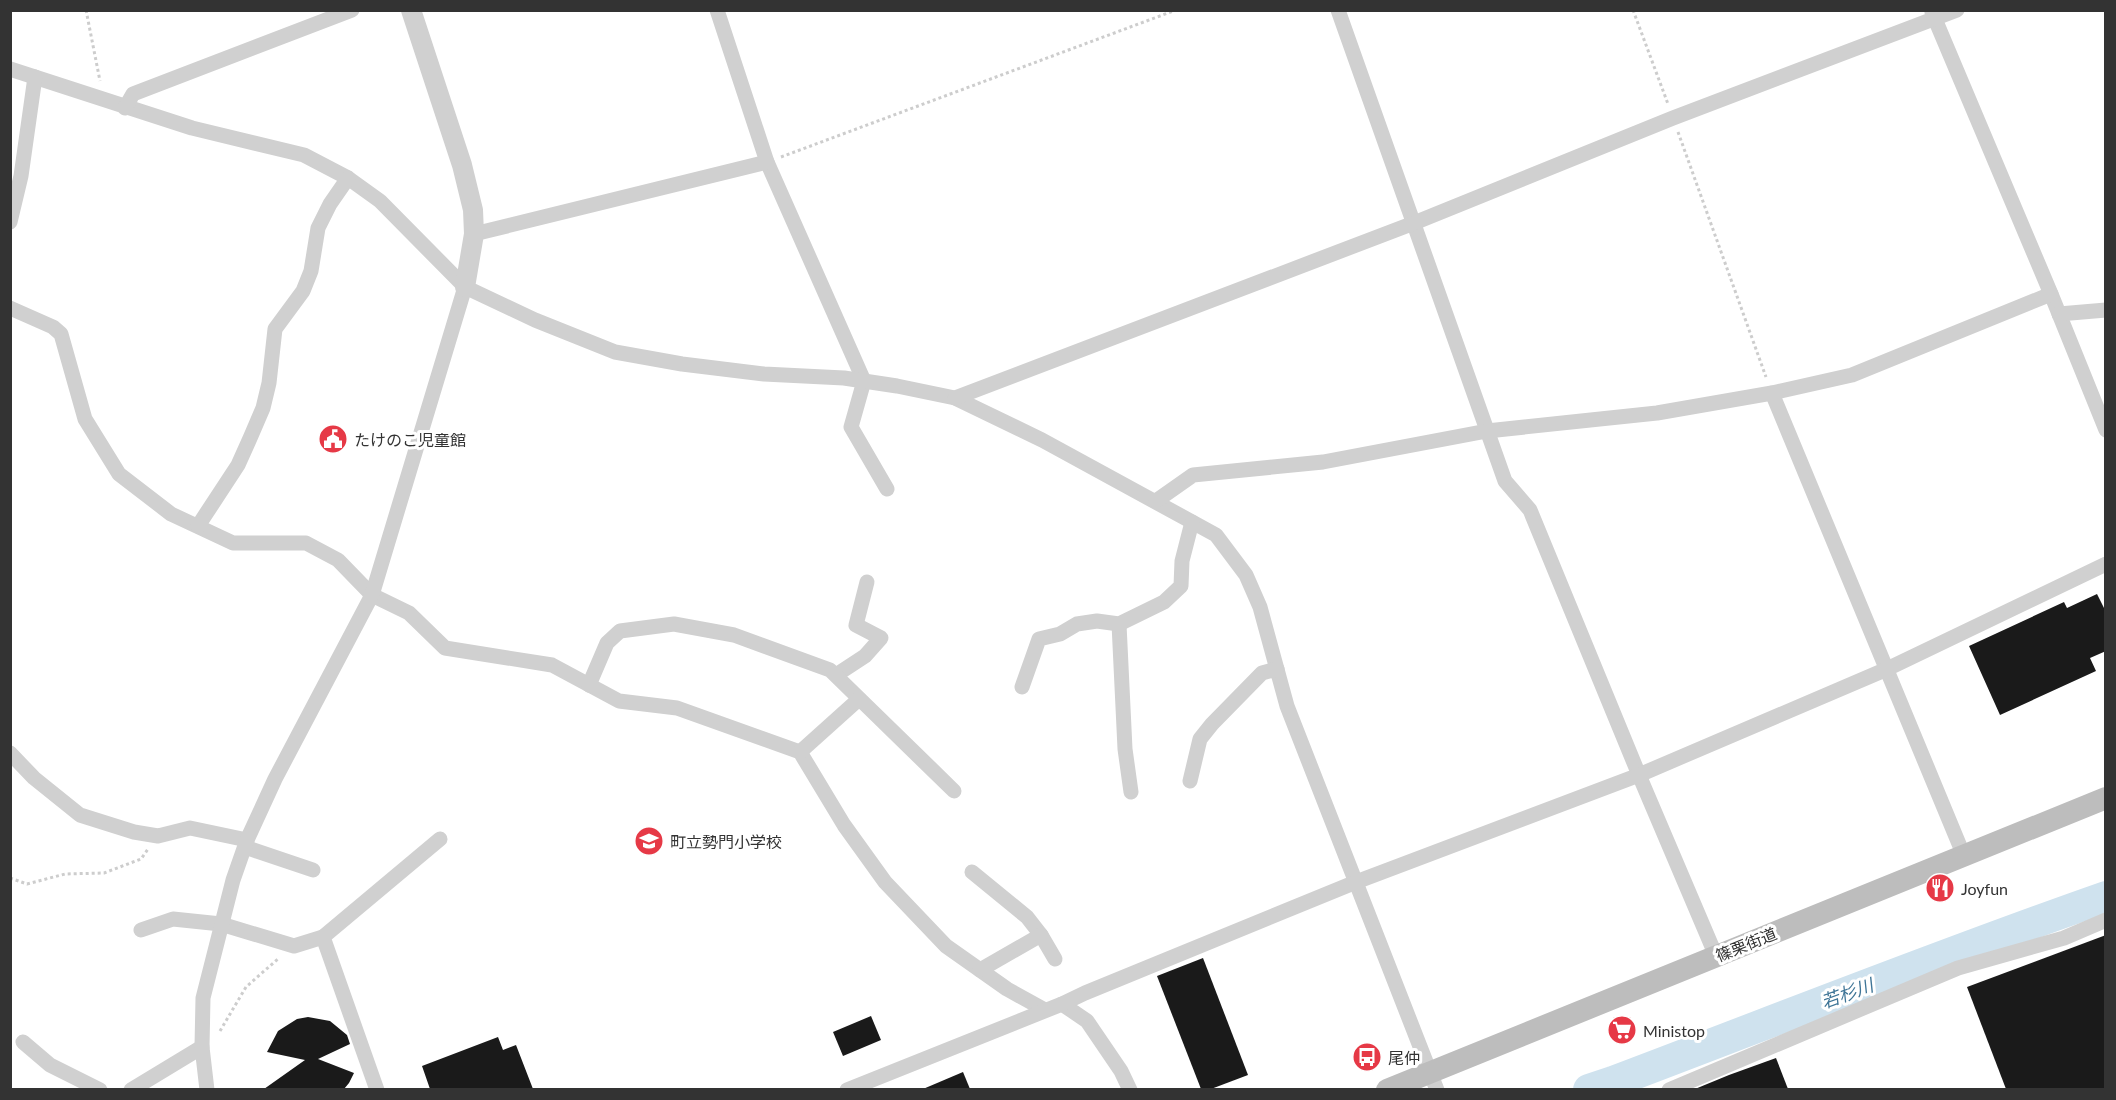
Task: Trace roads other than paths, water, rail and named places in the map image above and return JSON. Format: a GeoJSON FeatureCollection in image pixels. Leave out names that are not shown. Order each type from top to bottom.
{"type":"FeatureCollection","features":[{"type":"Feature","properties":{"kind":"main road","name":"篠栗街道"},"geometry":{"type":"LineString","coordinates":[[1387,1089],[1433,1080],[1716,956],[2106,798]]}},
{"type":"Feature","properties":{"kind":"street"},"geometry":{"type":"LineString","coordinates":[[124,108],[134,94],[352,10]]}},
{"type":"Feature","properties":{"kind":"street"},"geometry":{"type":"LineString","coordinates":[[207,1089],[202,1047],[203,998],[232,880],[275,779],[372,595],[465,287],[474,234],[473,210],[462,165],[411,10]]}},
{"type":"Feature","properties":{"kind":"street"},"geometry":{"type":"LineString","coordinates":[[717,10],[767,162],[864,381],[851,427],[887,489]]}},
{"type":"Feature","properties":{"kind":"street"},"geometry":{"type":"LineString","coordinates":[[1338,10],[1505,481],[1530,510],[1716,956]]}},
{"type":"Feature","properties":{"kind":"street"},"geometry":{"type":"LineString","coordinates":[[955,398],[1414,223],[1933,15],[1957,10]]}},
{"type":"Feature","properties":{"kind":"street"},"geometry":{"type":"LineString","coordinates":[[1933,15],[2106,430]]}},
{"type":"Feature","properties":{"kind":"street"},"geometry":{"type":"LineString","coordinates":[[10,69],[192,129],[304,155],[348,178],[380,201],[465,287],[535,320],[615,352],[682,364],[764,374],[844,378],[955,398],[1042,440],[1216,535],[1246,574],[1260,607],[1287,706],[1433,1080]]}},
{"type":"Feature","properties":{"kind":"street"},"geometry":{"type":"LineString","coordinates":[[10,222],[21,176],[35,77]]}},
{"type":"Feature","properties":{"kind":"street"},"geometry":{"type":"LineString","coordinates":[[474,234],[767,162]]}},
{"type":"Feature","properties":{"kind":"street"},"geometry":{"type":"LineString","coordinates":[[198,526],[238,465],[251,436],[263,408],[269,383],[275,329],[303,291],[311,271],[318,228],[330,204],[348,178]]}},
{"type":"Feature","properties":{"kind":"street"},"geometry":{"type":"LineString","coordinates":[[1156,501],[1193,476],[1323,462],[1487,431],[1657,413],[1772,393],[1852,375],[2051,294]]}},
{"type":"Feature","properties":{"kind":"street"},"geometry":{"type":"LineString","coordinates":[[11,310],[53,327],[61,334],[85,419],[119,474],[171,513],[232,543],[306,543],[338,560],[372,595],[409,613],[445,648],[552,665],[619,701],[677,708],[800,752],[844,825],[885,882],[946,946],[1006,989],[1045,1010]]}},
{"type":"Feature","properties":{"kind":"street"},"geometry":{"type":"LineString","coordinates":[[2059,314],[2106,310]]}},
{"type":"Feature","properties":{"kind":"street"},"geometry":{"type":"LineString","coordinates":[[1772,393],[1964,856]]}},
{"type":"Feature","properties":{"kind":"street"},"geometry":{"type":"LineString","coordinates":[[1022,687],[1039,639],[1060,634],[1077,624],[1097,621],[1119,624],[1164,602],[1181,586],[1182,561],[1192,522]]}},
{"type":"Feature","properties":{"kind":"street"},"geometry":{"type":"LineString","coordinates":[[847,1089],[1062,1004],[1356,882],[1639,775],[1887,669],[2106,564]]}},
{"type":"Feature","properties":{"kind":"street"},"geometry":{"type":"LineString","coordinates":[[836,675],[865,656],[881,638],[856,626],[867,582]]}},
{"type":"Feature","properties":{"kind":"street"},"geometry":{"type":"LineString","coordinates":[[589,685],[607,643],[620,631],[674,624],[734,635],[830,670],[954,791]]}},
{"type":"Feature","properties":{"kind":"street"},"geometry":{"type":"LineString","coordinates":[[1119,624],[1125,749],[1131,792]]}},
{"type":"Feature","properties":{"kind":"street"},"geometry":{"type":"LineString","coordinates":[[1190,781],[1200,739],[1262,673],[1277,669]]}},
{"type":"Feature","properties":{"kind":"street"},"geometry":{"type":"LineString","coordinates":[[800,752],[859,699]]}},
{"type":"Feature","properties":{"kind":"street"},"geometry":{"type":"LineString","coordinates":[[10,753],[34,778],[80,815],[134,832],[158,836],[190,828],[246,843],[313,870]]}},
{"type":"Feature","properties":{"kind":"street"},"geometry":{"type":"LineString","coordinates":[[141,930],[173,918],[221,924],[294,946],[323,937],[440,839]]}},
{"type":"Feature","properties":{"kind":"street"},"geometry":{"type":"LineString","coordinates":[[972,872],[1027,916],[1041,934],[1055,959]]}},
{"type":"Feature","properties":{"kind":"street"},"geometry":{"type":"LineString","coordinates":[[1669,1089],[1958,968],[2064,938],[2106,921]]}},
{"type":"Feature","properties":{"kind":"street"},"geometry":{"type":"LineString","coordinates":[[980,970],[1041,934]]}},
{"type":"Feature","properties":{"kind":"street"},"geometry":{"type":"LineString","coordinates":[[323,937],[377,1089]]}},
{"type":"Feature","properties":{"kind":"street"},"geometry":{"type":"LineString","coordinates":[[1062,1004],[1087,1021],[1121,1071],[1130,1089]]}},
{"type":"Feature","properties":{"kind":"street"},"geometry":{"type":"LineString","coordinates":[[23,1042],[50,1065],[100,1089]]}},
{"type":"Feature","properties":{"kind":"street"},"geometry":{"type":"LineString","coordinates":[[131,1089],[202,1047]]}},
{"type":"Feature","properties":{"kind":"waterway","name":"若杉川"},"geometry":{"type":"LineString","coordinates":[[1589,1090],[2106,897]]}},
{"type":"Feature","properties":{"kind":"place","name":"たけのこ児童館"},"geometry":{"type":"Point","coordinates":[333,439]}},
{"type":"Feature","properties":{"kind":"place","name":"町立勢門小学校"},"geometry":{"type":"Point","coordinates":[649,841]}},
{"type":"Feature","properties":{"kind":"place","name":"Joyfun"},"geometry":{"type":"Point","coordinates":[1940,888]}},
{"type":"Feature","properties":{"kind":"place","name":"Ministop"},"geometry":{"type":"Point","coordinates":[1622,1030]}},
{"type":"Feature","properties":{"kind":"place","name":"尾仲"},"geometry":{"type":"Point","coordinates":[1367,1057]}}]}
